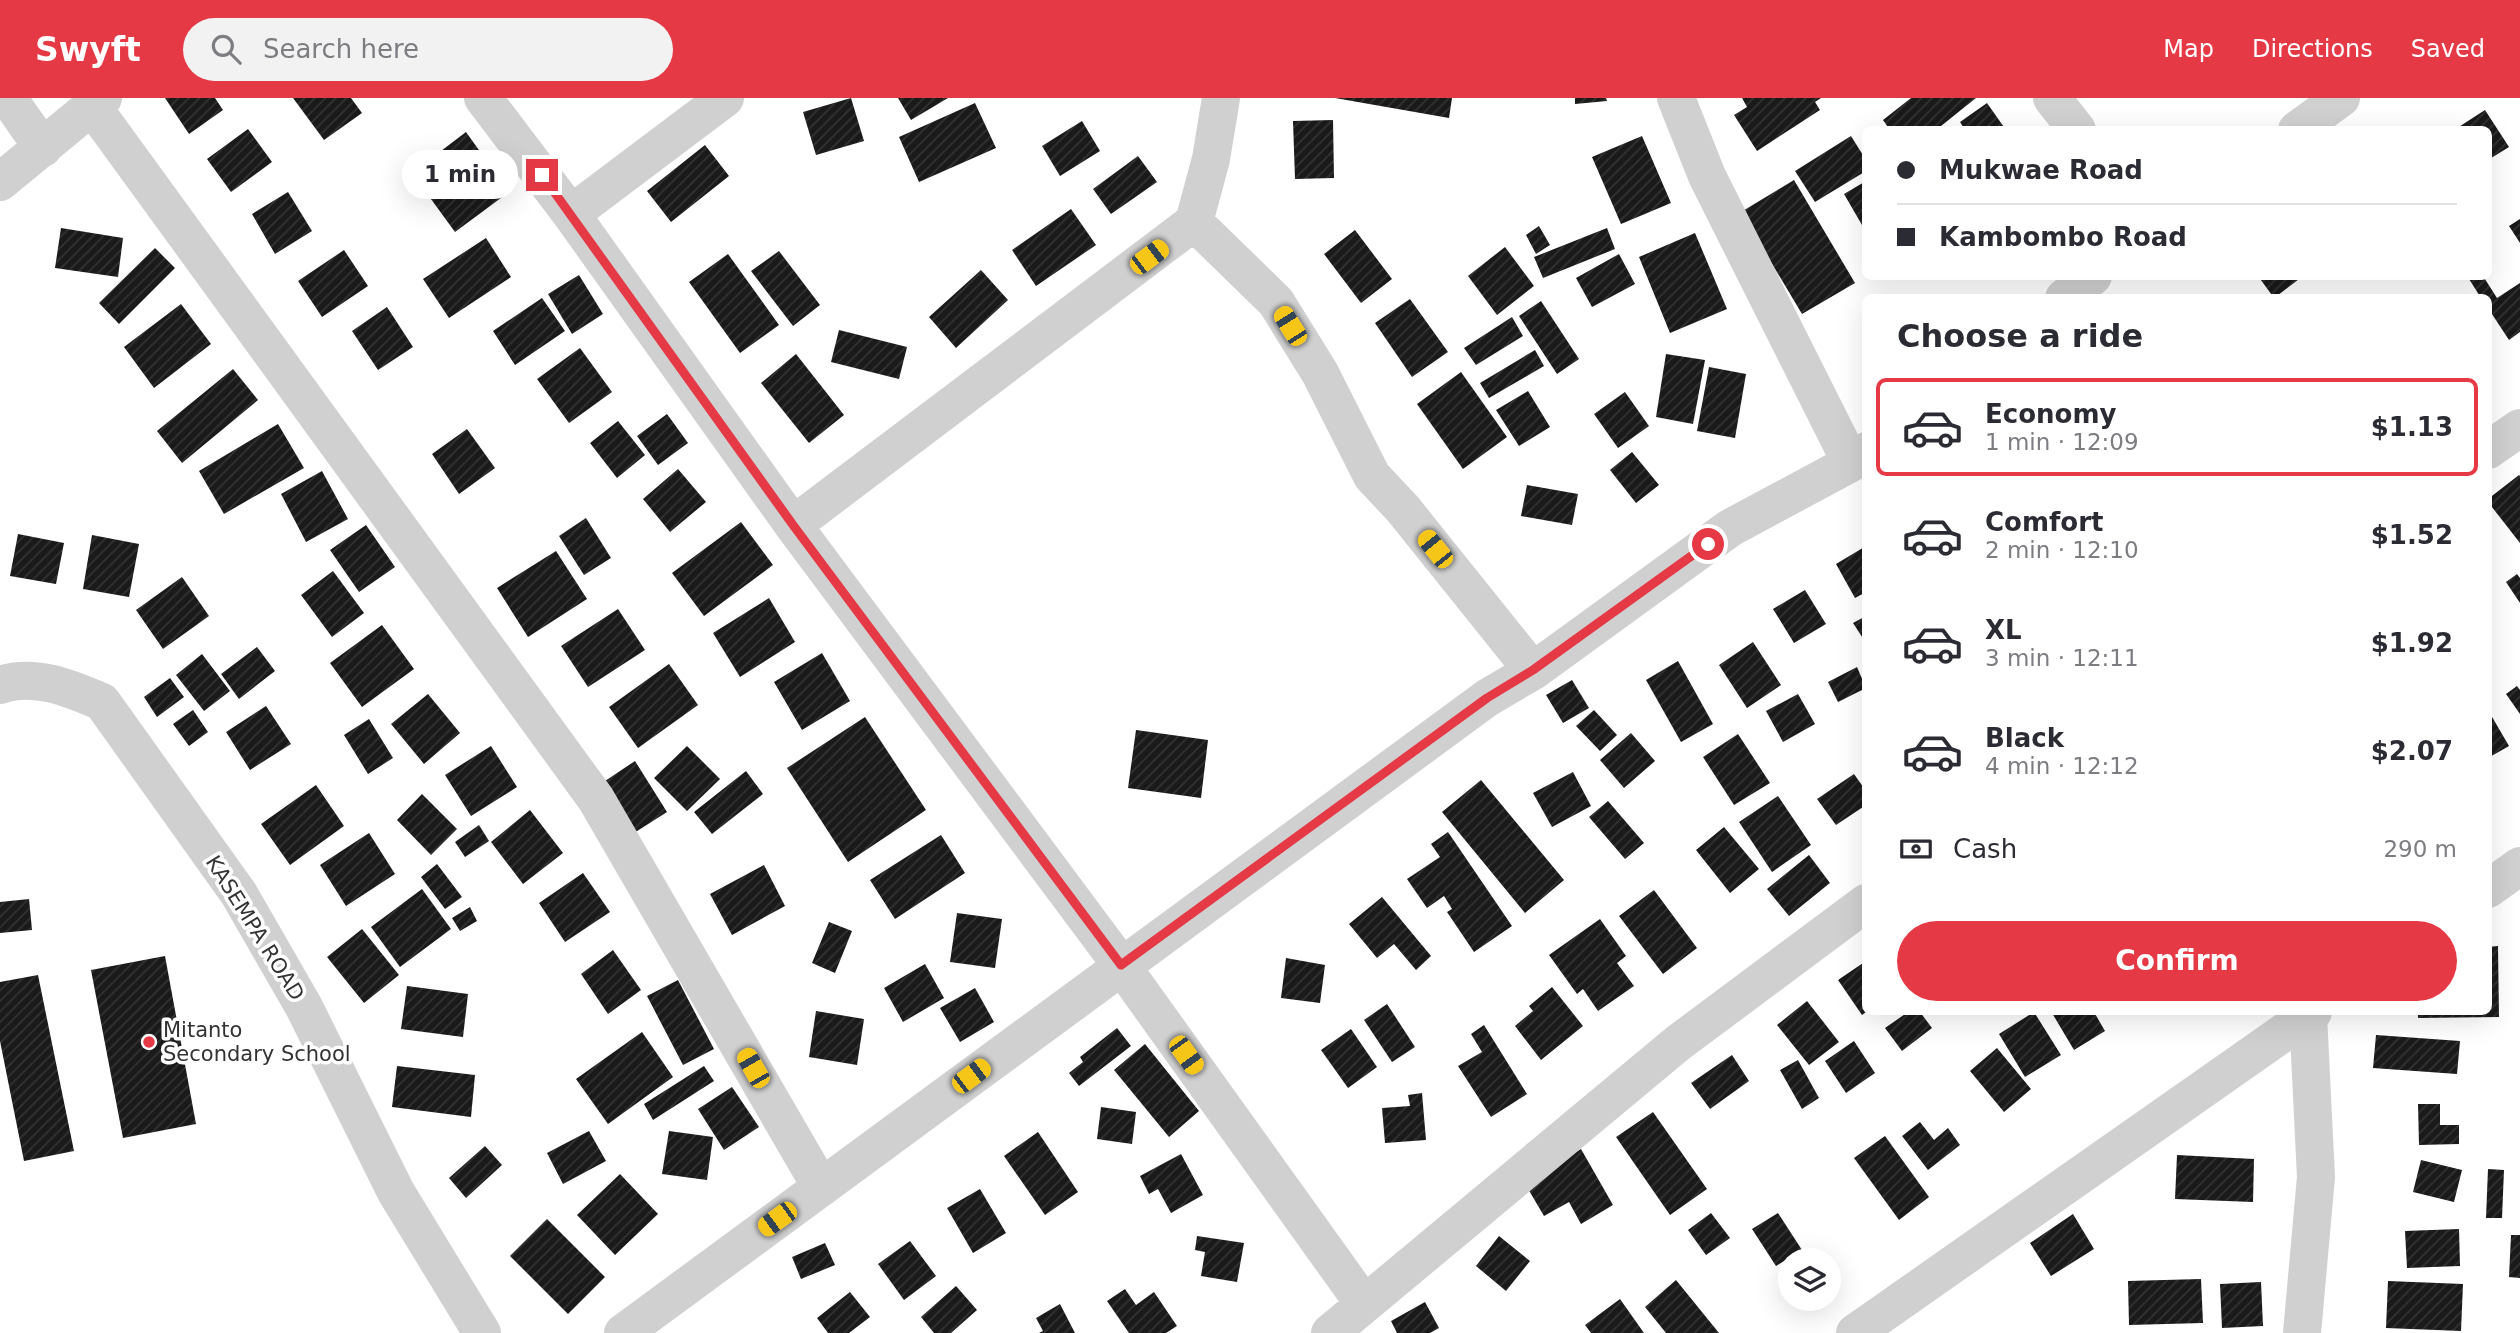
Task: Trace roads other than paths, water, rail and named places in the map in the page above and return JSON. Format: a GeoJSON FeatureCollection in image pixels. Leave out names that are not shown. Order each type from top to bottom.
{"type":"FeatureCollection","features":[{"type":"Feature","properties":{"kind":"street"},"geometry":{"type":"LineString","coordinates":[[8,98],[43,148]]}},
{"type":"Feature","properties":{"kind":"street"},"geometry":{"type":"LineString","coordinates":[[483,98],[571,214],[793,525],[1121,965],[1364,1304]]}},
{"type":"Feature","properties":{"kind":"street"},"geometry":{"type":"LineString","coordinates":[[571,214],[725,98]]}},
{"type":"Feature","properties":{"kind":"street"},"geometry":{"type":"LineString","coordinates":[[793,525],[1194,222],[1211,159],[1222,98]]}},
{"type":"Feature","properties":{"kind":"street"},"geometry":{"type":"LineString","coordinates":[[622,1333],[1487,698],[1533,670],[1730,528],[1858,457],[1707,176],[1676,98]]}},
{"type":"Feature","properties":{"kind":"street"},"geometry":{"type":"LineString","coordinates":[[2052,98],[2074,126]]}},
{"type":"Feature","properties":{"kind":"street"},"geometry":{"type":"LineString","coordinates":[[2302,126],[2341,98]]}},
{"type":"Feature","properties":{"kind":"street"},"geometry":{"type":"LineString","coordinates":[[0,181],[98,102],[596,799],[821,1187]]}},
{"type":"Feature","properties":{"kind":"street"},"geometry":{"type":"LineString","coordinates":[[1194,222],[1276,302],[1320,373],[1372,476],[1403,509],[1533,670]]}},
{"type":"Feature","properties":{"kind":"street"},"geometry":{"type":"LineString","coordinates":[[2069,294],[2088,280]]}},
{"type":"Feature","properties":{"kind":"street"},"geometry":{"type":"LineString","coordinates":[[2492,447],[2520,428]]}},
{"type":"Feature","properties":{"kind":"street","name":"KASEMPA ROAD"},"geometry":{"type":"LineString","coordinates":[[0,685],[18,678],[68,687],[102,702],[239,894],[304,1007],[396,1192],[482,1333]]}},
{"type":"Feature","properties":{"kind":"street"},"geometry":{"type":"LineString","coordinates":[[2492,886],[2520,866]]}},
{"type":"Feature","properties":{"kind":"street"},"geometry":{"type":"LineString","coordinates":[[1330,1333],[1678,1043],[1862,906]]}},
{"type":"Feature","properties":{"kind":"street"},"geometry":{"type":"LineString","coordinates":[[1855,1333],[2308,1015]]}},
{"type":"Feature","properties":{"kind":"street"},"geometry":{"type":"LineString","coordinates":[[2302,1333],[2316,1177],[2311,1015]]}},
{"type":"Feature","properties":{"kind":"place","name":"Mitanto Secondary School"},"geometry":{"type":"Point","coordinates":[149,1042]}}]}
